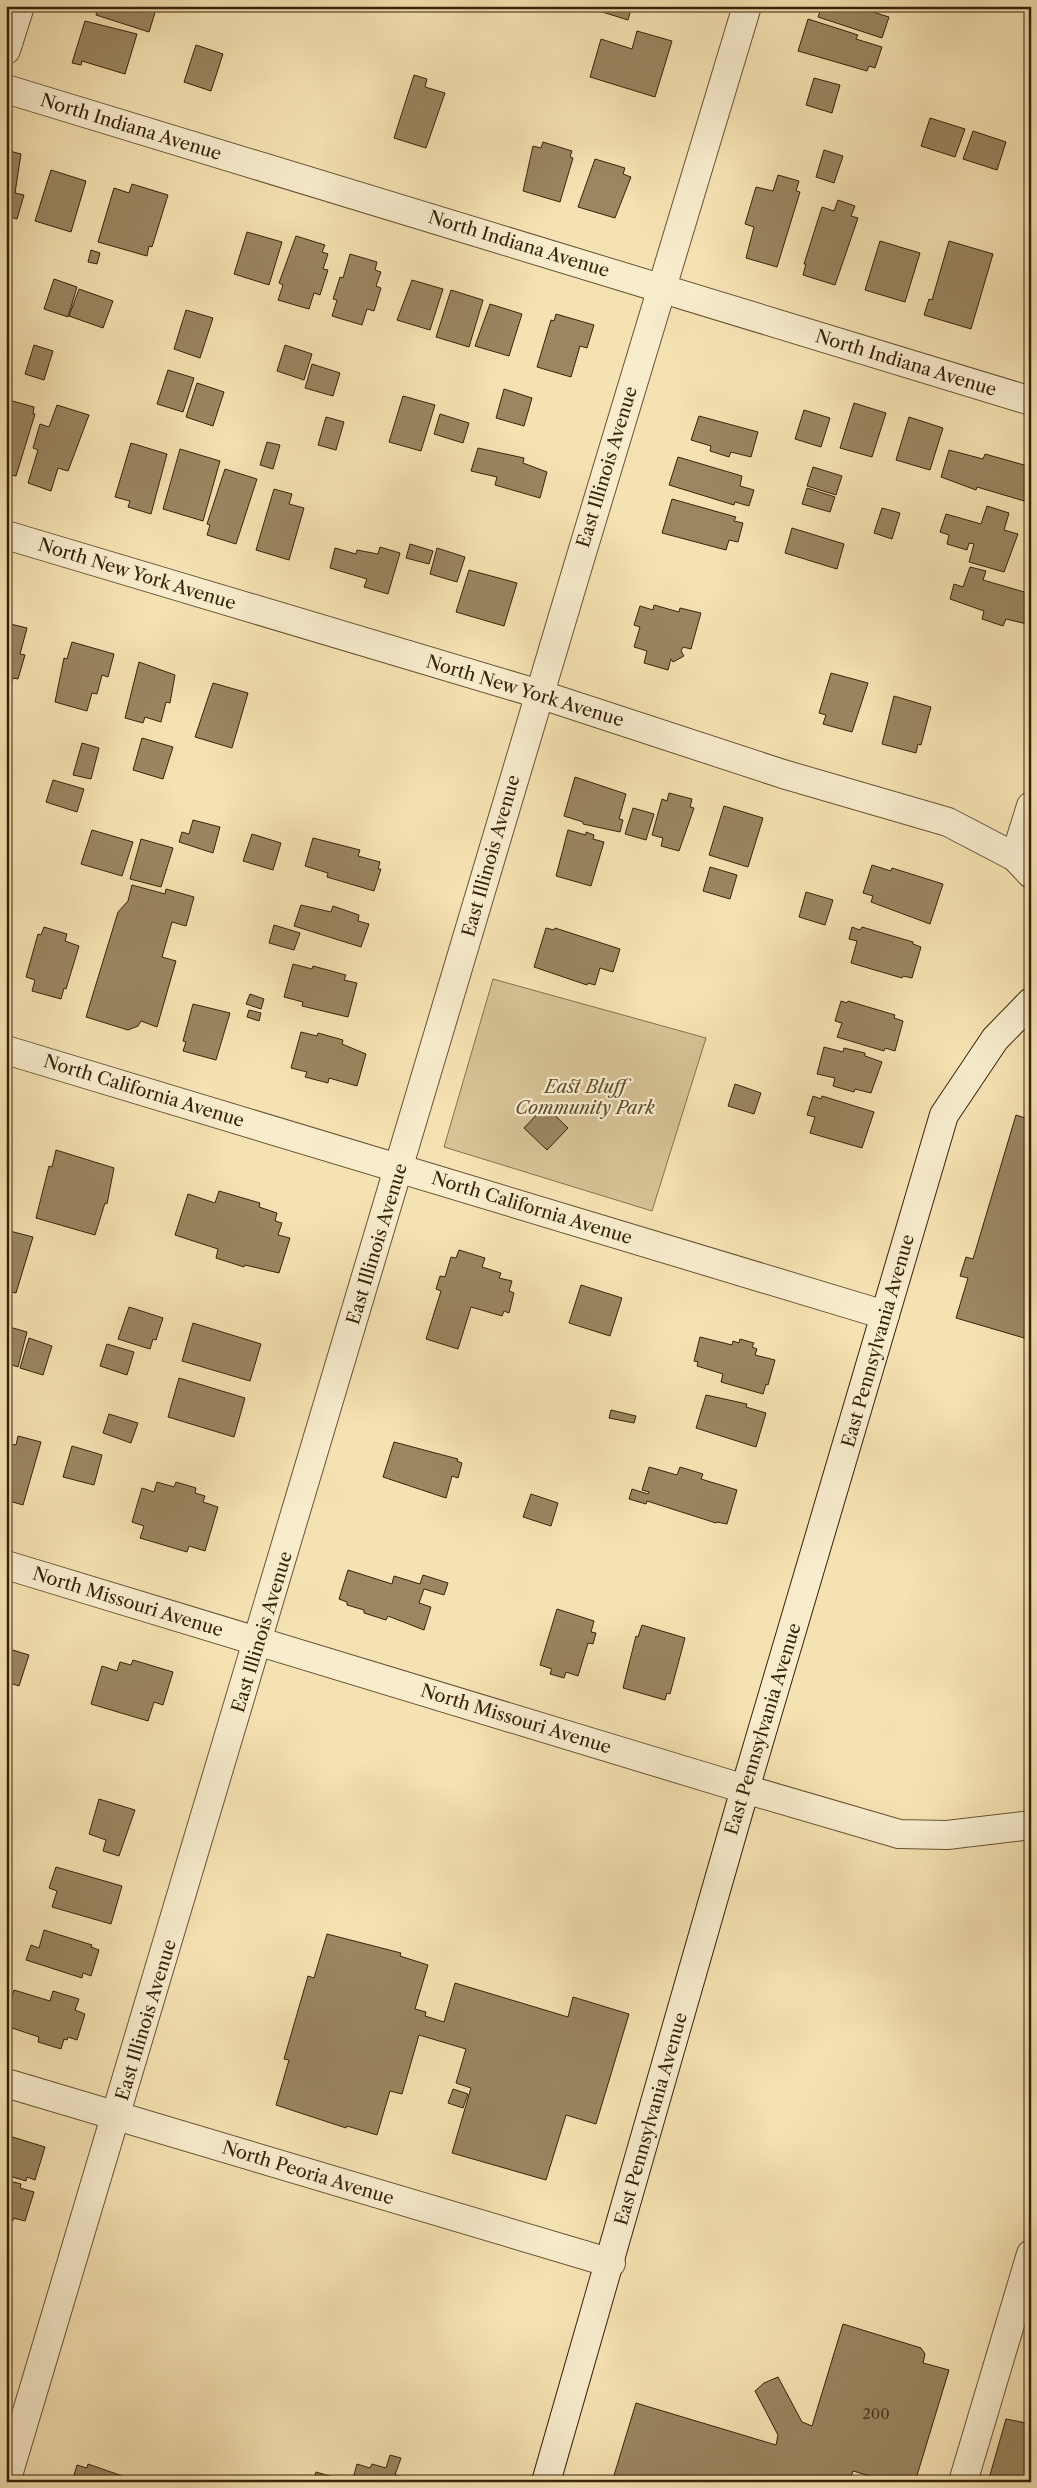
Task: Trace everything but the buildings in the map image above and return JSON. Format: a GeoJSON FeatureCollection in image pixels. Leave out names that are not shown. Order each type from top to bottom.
{"type":"FeatureCollection","features":[{"type":"Feature","properties":{"kind":"street"},"geometry":{"type":"LineString","coordinates":[[6,50],[20,6]]}},
{"type":"Feature","properties":{"kind":"street","name":"East Illinois Avenue"},"geometry":{"type":"LineString","coordinates":[[6,2482],[260,1641],[539,694],[747,6]]}},
{"type":"Feature","properties":{"kind":"street","name":"North Indiana Avenue"},"geometry":{"type":"LineString","coordinates":[[6,88],[1031,401]]}},
{"type":"Feature","properties":{"kind":"street","name":"North New York Avenue"},"geometry":{"type":"LineString","coordinates":[[6,535],[539,694],[783,774],[948,822],[1023,865]]}},
{"type":"Feature","properties":{"kind":"street"},"geometry":{"type":"LineString","coordinates":[[1023,865],[1031,806]]}},
{"type":"Feature","properties":{"kind":"street","name":"East Pennsylvania Avenue"},"geometry":{"type":"LineString","coordinates":[[546,2482],[611,2263],[745,1789],[944,1115],[995,1039],[1031,1002]]}},
{"type":"Feature","properties":{"kind":"street","name":"North California Avenue"},"geometry":{"type":"LineString","coordinates":[[6,1050],[885,1315]]}},
{"type":"Feature","properties":{"kind":"street","name":"North Missouri Avenue"},"geometry":{"type":"LineString","coordinates":[[6,1566],[899,1834],[947,1835],[1031,1825]]}},
{"type":"Feature","properties":{"kind":"street","name":"North Peoria Avenue"},"geometry":{"type":"LineString","coordinates":[[6,2083],[611,2263]]}},
{"type":"Feature","properties":{"kind":"street"},"geometry":{"type":"LineString","coordinates":[[963,2482],[1031,2254]]}},
{"type":"Feature","properties":{"kind":"green space","name":"East Bluff Community Park"},"geometry":{"type":"Polygon","coordinates":[[[493,979],[706,1038],[652,1211],[444,1147],[493,979]]]}}]}
